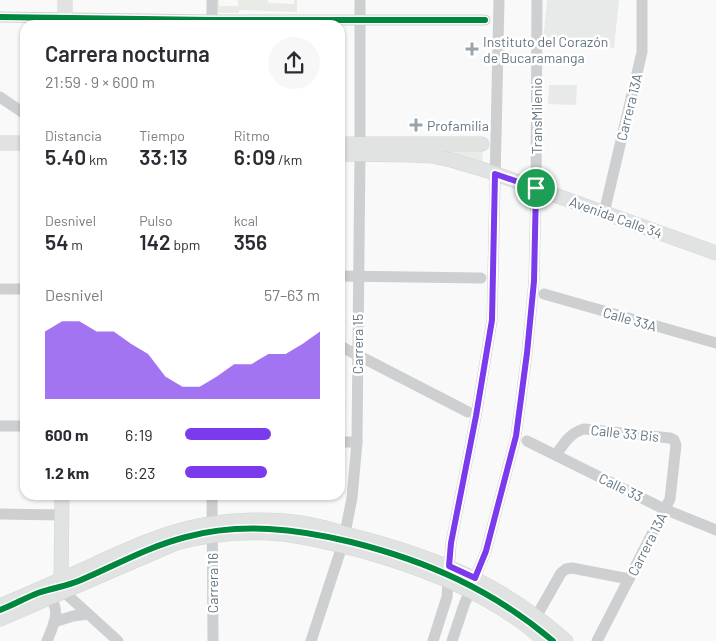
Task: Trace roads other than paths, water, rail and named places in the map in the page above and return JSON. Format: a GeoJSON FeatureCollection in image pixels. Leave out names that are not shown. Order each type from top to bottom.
{"type":"FeatureCollection","features":[{"type":"Feature","properties":{"kind":"main road"},"geometry":{"type":"LineString","coordinates":[[65,0],[65,20]]}},
{"type":"Feature","properties":{"kind":"main road"},"geometry":{"type":"LineString","coordinates":[[0,143],[20,144]]}},
{"type":"Feature","properties":{"kind":"main road","name":"Avenida Calle 34"},"geometry":{"type":"LineString","coordinates":[[345,153],[360,149],[482,144]]}},
{"type":"Feature","properties":{"kind":"main road","name":"Avenida Calle 34"},"geometry":{"type":"LineString","coordinates":[[345,145],[360,149],[432,156],[452,160],[536,188],[716,253]]}},
{"type":"Feature","properties":{"kind":"main road"},"geometry":{"type":"LineString","coordinates":[[0,153],[20,153]]}},
{"type":"Feature","properties":{"kind":"main road"},"geometry":{"type":"LineString","coordinates":[[0,619],[49,598],[62,585],[62,500]]}},
{"type":"Feature","properties":{"kind":"main road"},"geometry":{"type":"LineString","coordinates":[[0,606],[62,585],[161,536],[212,530],[280,534],[344,540],[402,550],[449,566],[546,641]]}},
{"type":"Feature","properties":{"kind":"main road"},"geometry":{"type":"LineString","coordinates":[[344,540],[448,581],[472,585],[536,617],[566,641]]}},
{"type":"Feature","properties":{"kind":"street"},"geometry":{"type":"LineString","coordinates":[[212,0],[212,20]]}},
{"type":"Feature","properties":{"kind":"street","name":"Carrera 15"},"geometry":{"type":"LineString","coordinates":[[311,641],[344,540],[352,498],[357,442],[360,0]]}},
{"type":"Feature","properties":{"kind":"street"},"geometry":{"type":"LineString","coordinates":[[433,641],[448,597],[451,543],[476,416],[492,320],[499,0]]}},
{"type":"Feature","properties":{"kind":"street","name":"TransMilenio"},"geometry":{"type":"LineString","coordinates":[[452,641],[486,551],[516,436],[534,281],[537,0]]}},
{"type":"Feature","properties":{"kind":"street","name":"Carrera 13A"},"geometry":{"type":"LineString","coordinates":[[604,213],[642,52],[642,0]]}},
{"type":"Feature","properties":{"kind":"street"},"geometry":{"type":"LineString","coordinates":[[0,17],[39,20]]}},
{"type":"Feature","properties":{"kind":"street"},"geometry":{"type":"LineString","coordinates":[[311,20],[486,20]]}},
{"type":"Feature","properties":{"kind":"street"},"geometry":{"type":"LineString","coordinates":[[0,97],[20,111]]}},
{"type":"Feature","properties":{"kind":"street"},"geometry":{"type":"LineString","coordinates":[[345,276],[481,278]]}},
{"type":"Feature","properties":{"kind":"street"},"geometry":{"type":"LineString","coordinates":[[0,289],[20,289]]}},
{"type":"Feature","properties":{"kind":"street","name":"Calle 33A"},"geometry":{"type":"LineString","coordinates":[[544,294],[716,343]]}},
{"type":"Feature","properties":{"kind":"street"},"geometry":{"type":"LineString","coordinates":[[345,349],[468,412]]}},
{"type":"Feature","properties":{"kind":"street"},"geometry":{"type":"LineString","coordinates":[[0,426],[20,426]]}},
{"type":"Feature","properties":{"kind":"street","name":"Calle 33 Bis"},"geometry":{"type":"LineString","coordinates":[[556,456],[570,436],[576,431],[584,429],[674,440]]}},
{"type":"Feature","properties":{"kind":"street","name":"Carrera 13A"},"geometry":{"type":"LineString","coordinates":[[597,641],[668,504],[671,494],[676,444],[674,440]]}},
{"type":"Feature","properties":{"kind":"street","name":"Calle 33"},"geometry":{"type":"LineString","coordinates":[[527,441],[664,509],[716,530]]}},
{"type":"Feature","properties":{"kind":"street"},"geometry":{"type":"LineString","coordinates":[[345,442],[357,442]]}},
{"type":"Feature","properties":{"kind":"street","name":"Carrera 16"},"geometry":{"type":"LineString","coordinates":[[212,500],[212,641]]}},
{"type":"Feature","properties":{"kind":"street"},"geometry":{"type":"LineString","coordinates":[[0,514],[62,515]]}},
{"type":"Feature","properties":{"kind":"street"},"geometry":{"type":"LineString","coordinates":[[536,617],[561,573],[566,569],[572,568],[629,579]]}},
{"type":"Feature","properties":{"kind":"street"},"geometry":{"type":"LineString","coordinates":[[62,585],[88,614],[118,641]]}},
{"type":"Feature","properties":{"kind":"street"},"geometry":{"type":"LineString","coordinates":[[47,641],[54,622],[56,607],[49,598]]}},
{"type":"Feature","properties":{"kind":"street"},"geometry":{"type":"LineString","coordinates":[[54,622],[88,614]]}},
{"type":"Feature","properties":{"kind":"place","name":"Instituto del Corazón de Bucaramanga"},"geometry":{"type":"Point","coordinates":[472,49]}},
{"type":"Feature","properties":{"kind":"place","name":"Profamilia"},"geometry":{"type":"Point","coordinates":[416,125]}}]}
